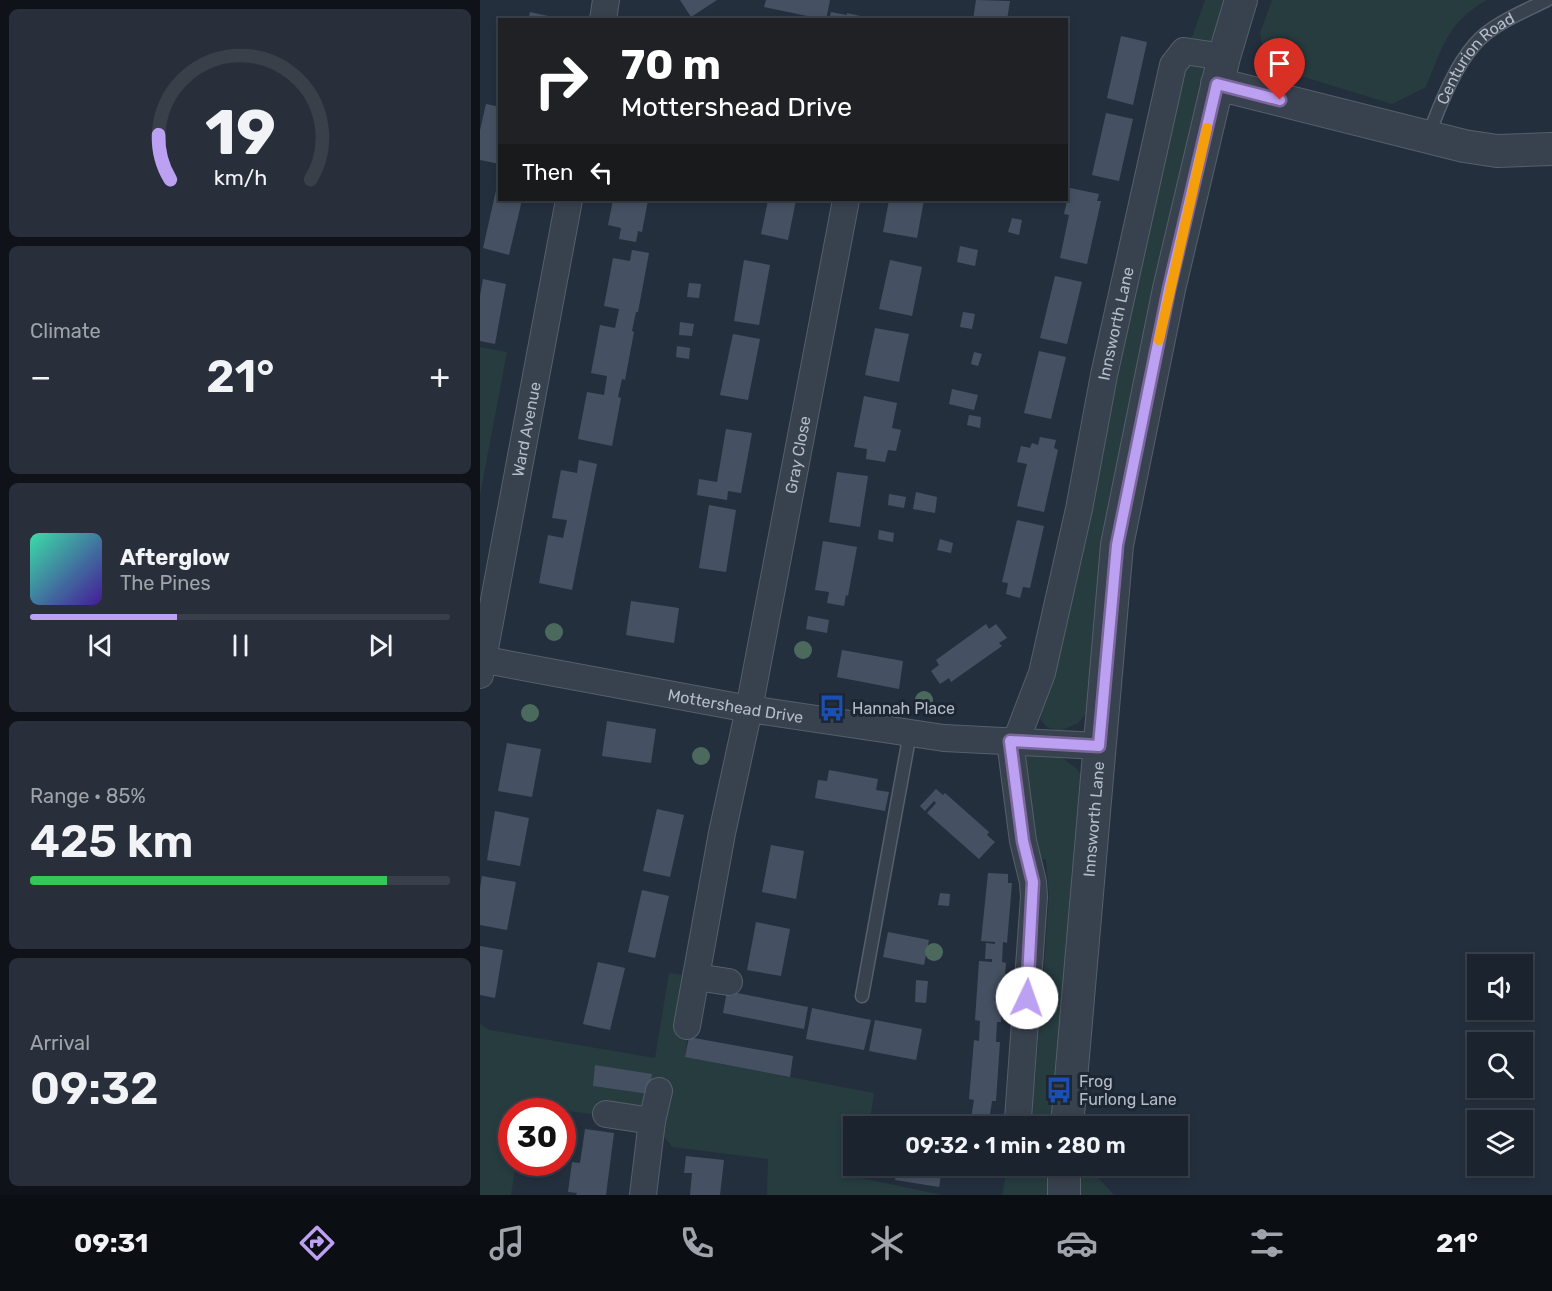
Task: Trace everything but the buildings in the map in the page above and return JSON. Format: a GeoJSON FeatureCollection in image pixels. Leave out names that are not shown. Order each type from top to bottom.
{"type":"FeatureCollection","features":[{"type":"Feature","properties":{"kind":"street"},"geometry":{"type":"LineString","coordinates":[[603,18],[606,0]]}},
{"type":"Feature","properties":{"kind":"street","name":"Innsworth Lane"},"geometry":{"type":"LineString","coordinates":[[1068,1116],[1117,545],[1169,289],[1240,0]]}},
{"type":"Feature","properties":{"kind":"street","name":"Innsworth Lane"},"geometry":{"type":"LineString","coordinates":[[1018,1116],[1034,897],[1033,882],[1023,841],[1013,741],[1042,673],[1079,509],[1104,375],[1173,65],[1185,51],[1221,70]]}},
{"type":"Feature","properties":{"kind":"street"},"geometry":{"type":"LineString","coordinates":[[1221,70],[1428,137],[1464,146],[1497,151],[1552,149]]}},
{"type":"Feature","properties":{"kind":"street","name":"Ward Avenue"},"geometry":{"type":"LineString","coordinates":[[481,664],[569,201]]}},
{"type":"Feature","properties":{"kind":"street","name":"Gray Close"},"geometry":{"type":"LineString","coordinates":[[749,709],[846,201]]}},
{"type":"Feature","properties":{"kind":"street","name":"Mottershead Drive"},"geometry":{"type":"LineString","coordinates":[[481,664],[749,709],[944,738],[1099,746]]}},
{"type":"Feature","properties":{"kind":"street"},"geometry":{"type":"LineString","coordinates":[[687,1026],[722,833],[749,709]]}},
{"type":"Feature","properties":{"kind":"street"},"geometry":{"type":"LineString","coordinates":[[696,977],[729,982]]}},
{"type":"Feature","properties":{"kind":"street"},"geometry":{"type":"LineString","coordinates":[[643,1195],[652,1121],[659,1091]]}},
{"type":"Feature","properties":{"kind":"street"},"geometry":{"type":"LineString","coordinates":[[606,1114],[652,1121]]}},
{"type":"Feature","properties":{"kind":"street"},"geometry":{"type":"LineString","coordinates":[[1064,1195],[1065,1176]]}},
{"type":"Feature","properties":{"kind":"lane","name":"Centurion Road"},"geometry":{"type":"LineString","coordinates":[[1428,137],[1454,78],[1475,44],[1495,28],[1547,0]]}},
{"type":"Feature","properties":{"kind":"lane"},"geometry":{"type":"LineString","coordinates":[[862,996],[910,733]]}},
{"type":"Feature","properties":{"kind":"green space"},"geometry":{"type":"Polygon","coordinates":[[[1205,0],[1241,0],[1093,705],[1078,723],[1060,731],[1047,727],[1040,719],[1184,51],[1193,35],[1205,0]]]}},
{"type":"Feature","properties":{"kind":"green space"},"geometry":{"type":"Polygon","coordinates":[[[1272,0],[1487,0],[1474,8],[1455,26],[1442,48],[1426,87],[1392,104],[1291,73],[1265,60],[1260,33],[1272,0]]]}},
{"type":"Feature","properties":{"kind":"green space"},"geometry":{"type":"Polygon","coordinates":[[[480,347],[507,352],[480,495],[480,347]]]}},
{"type":"Feature","properties":{"kind":"green space"},"geometry":{"type":"Polygon","coordinates":[[[1030,754],[1060,756],[1077,769],[1087,785],[1064,1089],[1053,1089],[1052,1116],[1032,1116],[1033,1108],[1027,1100],[1028,1083],[1035,1082],[1039,1029],[1032,1028],[1034,995],[1042,996],[1049,896],[1046,859],[1035,859],[1024,758],[1030,754]]]}},
{"type":"Feature","properties":{"kind":"green space"},"geometry":{"type":"Polygon","coordinates":[[[669,973],[696,977],[685,1057],[874,1093],[871,1116],[843,1116],[843,1176],[861,1176],[861,1178],[942,1195],[767,1195],[768,1159],[672,1147],[652,1121],[576,1112],[576,1098],[498,1098],[498,1176],[514,1176],[511,1195],[480,1195],[480,1024],[490,1030],[655,1058],[669,973]]]}},
{"type":"Feature","properties":{"kind":"green space"},"geometry":{"type":"Polygon","coordinates":[[[1006,1176],[1096,1176],[1114,1195],[1002,1195],[1006,1176]]]}},
{"type":"Feature","properties":{"kind":"slow traffic"},"geometry":{"type":"LineString","coordinates":[[1159,340],[1207,128]]}},
{"type":"Feature","properties":{"kind":"place","name":"Hannah Place"},"geometry":{"type":"Point","coordinates":[832,708]}},
{"type":"Feature","properties":{"kind":"place","name":"Frog Furlong Lane"},"geometry":{"type":"Point","coordinates":[1059,1090]}},
{"type":"Feature","properties":{"kind":"route"},"geometry":{"type":"LineString","coordinates":[[1027,998],[1034,897],[1033,882],[1023,841],[1010,741],[1099,746],[1117,545],[1169,289],[1217,84],[1280,100]]}}]}
